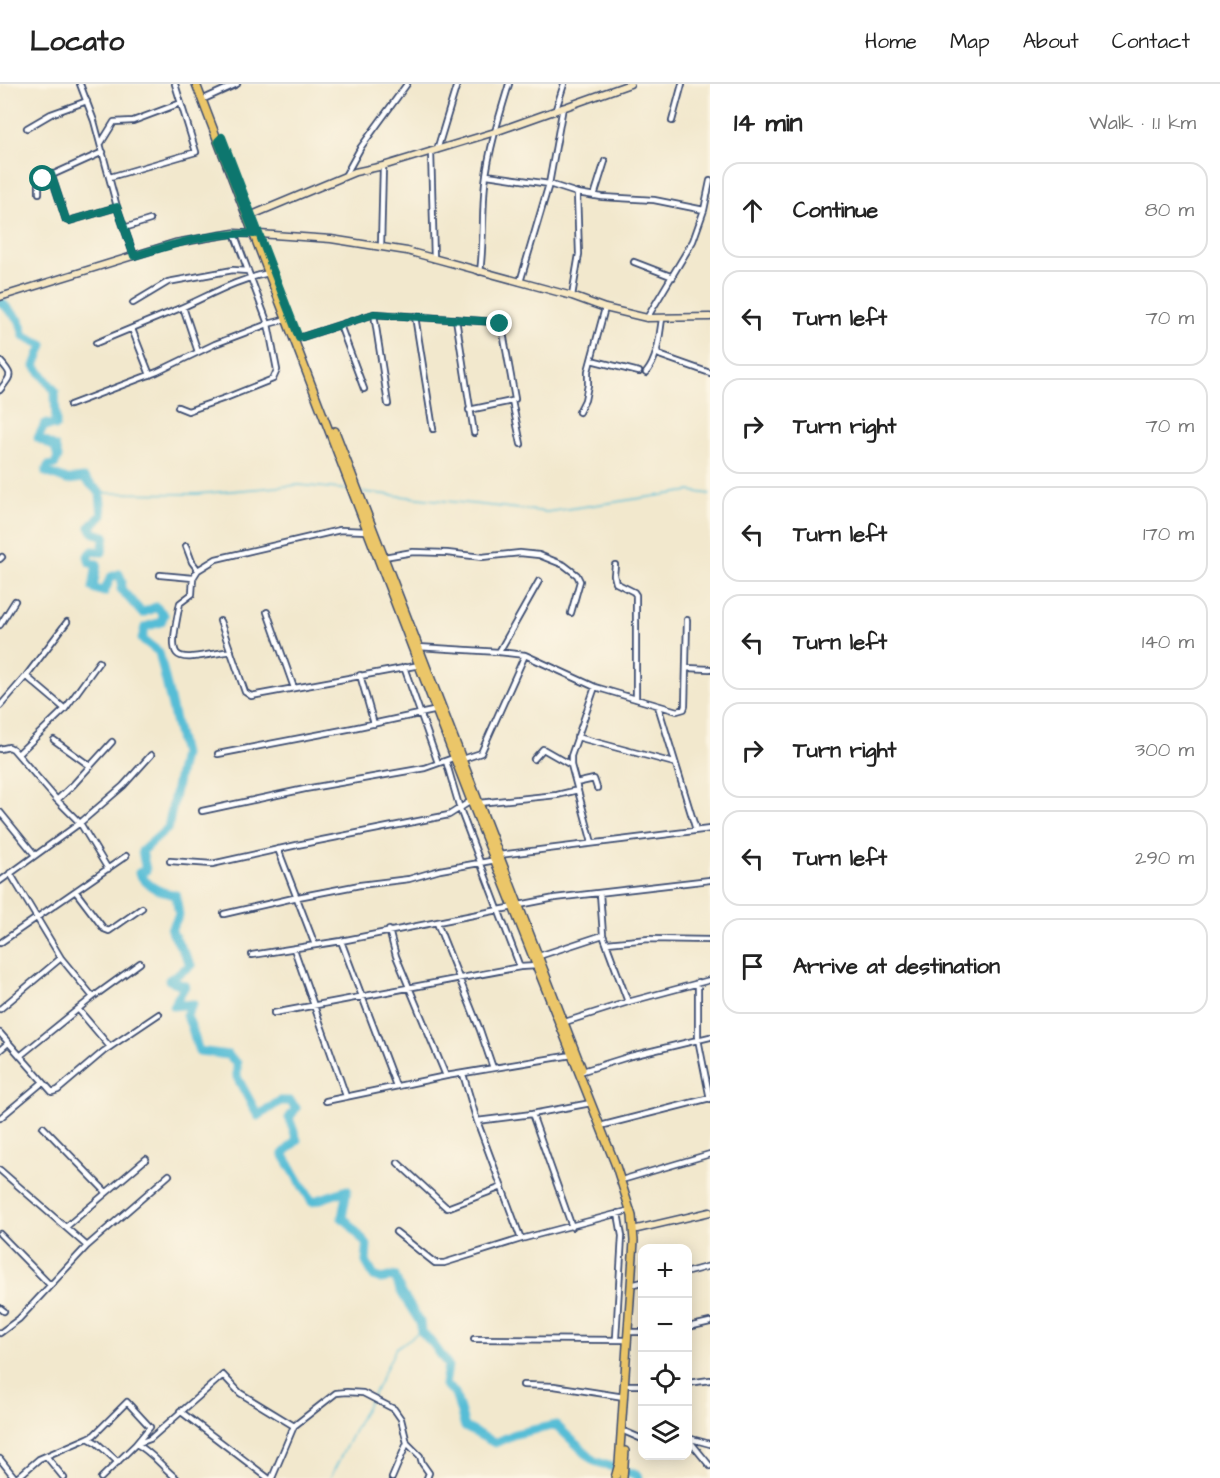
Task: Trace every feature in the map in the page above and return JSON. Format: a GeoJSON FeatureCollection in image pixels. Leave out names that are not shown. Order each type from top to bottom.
{"type":"FeatureCollection","features":[{"type":"Feature","properties":{"kind":"main road"},"geometry":{"type":"LineString","coordinates":[[196,84],[252,215],[269,273],[420,665],[460,758]]}},
{"type":"Feature","properties":{"kind":"main road"},"geometry":{"type":"LineString","coordinates":[[201,84],[256,234],[384,557],[475,802],[539,956],[572,1055],[631,1210],[634,1241],[619,1464],[615,1478]]}},
{"type":"Feature","properties":{"kind":"main road"},"geometry":{"type":"LineString","coordinates":[[517,906],[537,966],[565,1022],[625,1179],[635,1212],[638,1244]]}},
{"type":"Feature","properties":{"kind":"main road"},"geometry":{"type":"LineString","coordinates":[[623,1478],[638,1291]]}},
{"type":"Feature","properties":{"kind":"street"},"geometry":{"type":"LineString","coordinates":[[80,84],[101,143],[117,207],[134,256]]}},
{"type":"Feature","properties":{"kind":"street"},"geometry":{"type":"LineString","coordinates":[[110,177],[196,152],[175,84]]}},
{"type":"Feature","properties":{"kind":"street"},"geometry":{"type":"LineString","coordinates":[[206,98],[237,84]]}},
{"type":"Feature","properties":{"kind":"street"},"geometry":{"type":"LineString","coordinates":[[345,176],[361,147],[407,84]]}},
{"type":"Feature","properties":{"kind":"street"},"geometry":{"type":"LineString","coordinates":[[434,259],[434,150],[457,84]]}},
{"type":"Feature","properties":{"kind":"street"},"geometry":{"type":"LineString","coordinates":[[480,272],[487,175],[495,132],[509,84]]}},
{"type":"Feature","properties":{"kind":"street"},"geometry":{"type":"LineString","coordinates":[[556,109],[564,84]]}},
{"type":"Feature","properties":{"kind":"street"},"geometry":{"type":"LineString","coordinates":[[252,215],[363,169],[383,166],[495,132],[630,84]]}},
{"type":"Feature","properties":{"kind":"street"},"geometry":{"type":"LineString","coordinates":[[672,121],[682,84]]}},
{"type":"Feature","properties":{"kind":"street"},"geometry":{"type":"LineString","coordinates":[[27,128],[51,114],[87,101]]}},
{"type":"Feature","properties":{"kind":"street"},"geometry":{"type":"LineString","coordinates":[[101,143],[114,122],[133,121],[181,103]]}},
{"type":"Feature","properties":{"kind":"street"},"geometry":{"type":"LineString","coordinates":[[520,282],[549,184],[563,107]]}},
{"type":"Feature","properties":{"kind":"street"},"geometry":{"type":"LineString","coordinates":[[39,193],[39,184],[43,179],[103,152]]}},
{"type":"Feature","properties":{"kind":"street"},"geometry":{"type":"LineString","coordinates":[[594,196],[605,161]]}},
{"type":"Feature","properties":{"kind":"street"},"geometry":{"type":"LineString","coordinates":[[381,247],[383,166]]}},
{"type":"Feature","properties":{"kind":"street"},"geometry":{"type":"LineString","coordinates":[[51,174],[66,220],[117,207]]}},
{"type":"Feature","properties":{"kind":"street"},"geometry":{"type":"LineString","coordinates":[[487,175],[549,184],[594,196],[654,200],[704,210]]}},
{"type":"Feature","properties":{"kind":"street"},"geometry":{"type":"LineString","coordinates":[[647,318],[693,240],[704,210],[710,182]]}},
{"type":"Feature","properties":{"kind":"street"},"geometry":{"type":"LineString","coordinates":[[654,200],[655,192]]}},
{"type":"Feature","properties":{"kind":"street"},"geometry":{"type":"LineString","coordinates":[[572,296],[579,254],[577,193]]}},
{"type":"Feature","properties":{"kind":"street"},"geometry":{"type":"LineString","coordinates":[[124,228],[150,220]]}},
{"type":"Feature","properties":{"kind":"street"},"geometry":{"type":"LineString","coordinates":[[178,407],[188,411],[228,397],[273,379],[277,370],[268,324],[234,233]]}},
{"type":"Feature","properties":{"kind":"street"},"geometry":{"type":"LineString","coordinates":[[0,297],[175,243],[234,233],[331,239],[407,251],[572,296],[604,308],[647,318],[710,317]]}},
{"type":"Feature","properties":{"kind":"street"},"geometry":{"type":"LineString","coordinates":[[634,262],[673,277]]}},
{"type":"Feature","properties":{"kind":"street"},"geometry":{"type":"LineString","coordinates":[[134,303],[168,282],[233,270],[249,274],[269,273]]}},
{"type":"Feature","properties":{"kind":"street"},"geometry":{"type":"LineString","coordinates":[[96,343],[183,307],[249,274]]}},
{"type":"Feature","properties":{"kind":"street"},"geometry":{"type":"LineString","coordinates":[[183,307],[198,352]]}},
{"type":"Feature","properties":{"kind":"street"},"geometry":{"type":"LineString","coordinates":[[579,412],[587,392],[591,360],[604,308]]}},
{"type":"Feature","properties":{"kind":"street"},"geometry":{"type":"LineString","coordinates":[[299,338],[374,314],[500,324],[515,399]]}},
{"type":"Feature","properties":{"kind":"street"},"geometry":{"type":"LineString","coordinates":[[374,314],[388,404]]}},
{"type":"Feature","properties":{"kind":"street"},"geometry":{"type":"LineString","coordinates":[[415,316],[432,429]]}},
{"type":"Feature","properties":{"kind":"street"},"geometry":{"type":"LineString","coordinates":[[70,405],[150,375],[198,352],[268,324],[287,319]]}},
{"type":"Feature","properties":{"kind":"street"},"geometry":{"type":"LineString","coordinates":[[456,319],[474,433]]}},
{"type":"Feature","properties":{"kind":"street"},"geometry":{"type":"LineString","coordinates":[[646,373],[651,367],[657,350],[662,319]]}},
{"type":"Feature","properties":{"kind":"street"},"geometry":{"type":"LineString","coordinates":[[340,325],[364,388]]}},
{"type":"Feature","properties":{"kind":"street"},"geometry":{"type":"LineString","coordinates":[[132,328],[150,375]]}},
{"type":"Feature","properties":{"kind":"street"},"geometry":{"type":"LineString","coordinates":[[657,350],[662,356],[710,373]]}},
{"type":"Feature","properties":{"kind":"street"},"geometry":{"type":"LineString","coordinates":[[591,360],[639,372]]}},
{"type":"Feature","properties":{"kind":"street"},"geometry":{"type":"LineString","coordinates":[[0,361],[10,374],[0,390]]}},
{"type":"Feature","properties":{"kind":"street"},"geometry":{"type":"LineString","coordinates":[[469,410],[512,401],[521,444]]}},
{"type":"Feature","properties":{"kind":"street"},"geometry":{"type":"LineString","coordinates":[[231,651],[185,659],[174,652],[174,632],[180,603],[192,594],[193,578],[198,570],[212,561],[270,546],[340,531],[368,531]]}},
{"type":"Feature","properties":{"kind":"street"},"geometry":{"type":"LineString","coordinates":[[186,546],[198,570]]}},
{"type":"Feature","properties":{"kind":"street"},"geometry":{"type":"LineString","coordinates":[[384,557],[413,552],[482,557],[539,555],[564,565],[577,575],[580,581],[571,613]]}},
{"type":"Feature","properties":{"kind":"street"},"geometry":{"type":"LineString","coordinates":[[615,565],[616,583],[636,595],[636,699]]}},
{"type":"Feature","properties":{"kind":"street"},"geometry":{"type":"LineString","coordinates":[[160,575],[193,578]]}},
{"type":"Feature","properties":{"kind":"street"},"geometry":{"type":"LineString","coordinates":[[499,652],[539,580]]}},
{"type":"Feature","properties":{"kind":"street"},"geometry":{"type":"LineString","coordinates":[[0,624],[15,601]]}},
{"type":"Feature","properties":{"kind":"street"},"geometry":{"type":"LineString","coordinates":[[267,612],[294,688]]}},
{"type":"Feature","properties":{"kind":"street"},"geometry":{"type":"LineString","coordinates":[[418,647],[525,655],[595,687],[677,711],[684,709],[687,620]]}},
{"type":"Feature","properties":{"kind":"street"},"geometry":{"type":"LineString","coordinates":[[220,621],[248,695],[251,696],[420,665]]}},
{"type":"Feature","properties":{"kind":"street"},"geometry":{"type":"LineString","coordinates":[[1,703],[26,676],[68,622]]}},
{"type":"Feature","properties":{"kind":"street"},"geometry":{"type":"LineString","coordinates":[[202,811],[305,789],[425,768],[482,753],[525,655]]}},
{"type":"Feature","properties":{"kind":"street"},"geometry":{"type":"LineString","coordinates":[[18,754],[65,709],[99,662]]}},
{"type":"Feature","properties":{"kind":"street"},"geometry":{"type":"LineString","coordinates":[[404,667],[438,763]]}},
{"type":"Feature","properties":{"kind":"street"},"geometry":{"type":"LineString","coordinates":[[686,668],[710,669]]}},
{"type":"Feature","properties":{"kind":"street"},"geometry":{"type":"LineString","coordinates":[[360,675],[374,724]]}},
{"type":"Feature","properties":{"kind":"street"},"geometry":{"type":"LineString","coordinates":[[26,676],[65,709]]}},
{"type":"Feature","properties":{"kind":"street"},"geometry":{"type":"LineString","coordinates":[[592,843],[571,765],[571,756],[595,687]]}},
{"type":"Feature","properties":{"kind":"street"},"geometry":{"type":"LineString","coordinates":[[658,706],[696,830]]}},
{"type":"Feature","properties":{"kind":"street"},"geometry":{"type":"LineString","coordinates":[[218,754],[438,710]]}},
{"type":"Feature","properties":{"kind":"street"},"geometry":{"type":"LineString","coordinates":[[577,737],[674,763]]}},
{"type":"Feature","properties":{"kind":"street"},"geometry":{"type":"LineString","coordinates":[[54,740],[90,766]]}},
{"type":"Feature","properties":{"kind":"street"},"geometry":{"type":"LineString","coordinates":[[57,800],[112,742]]}},
{"type":"Feature","properties":{"kind":"street"},"geometry":{"type":"LineString","coordinates":[[0,749],[11,748],[18,754],[80,823],[108,869]]}},
{"type":"Feature","properties":{"kind":"street"},"geometry":{"type":"LineString","coordinates":[[534,759],[543,749],[571,765]]}},
{"type":"Feature","properties":{"kind":"street"},"geometry":{"type":"LineString","coordinates":[[0,881],[80,823],[123,786],[151,755]]}},
{"type":"Feature","properties":{"kind":"street"},"geometry":{"type":"LineString","coordinates":[[446,761],[460,809],[520,967]]}},
{"type":"Feature","properties":{"kind":"street"},"geometry":{"type":"LineString","coordinates":[[576,783],[594,779],[597,788]]}},
{"type":"Feature","properties":{"kind":"street"},"geometry":{"type":"LineString","coordinates":[[170,861],[212,864],[449,815],[475,802],[557,795],[578,790]]}},
{"type":"Feature","properties":{"kind":"street"},"geometry":{"type":"LineString","coordinates":[[0,812],[35,855]]}},
{"type":"Feature","properties":{"kind":"street"},"geometry":{"type":"LineString","coordinates":[[225,914],[360,885],[409,879],[497,858],[592,843],[710,829]]}},
{"type":"Feature","properties":{"kind":"street"},"geometry":{"type":"LineString","coordinates":[[278,849],[315,945]]}},
{"type":"Feature","properties":{"kind":"street"},"geometry":{"type":"LineString","coordinates":[[0,943],[126,856]]}},
{"type":"Feature","properties":{"kind":"street"},"geometry":{"type":"LineString","coordinates":[[10,873],[61,958],[93,997]]}},
{"type":"Feature","properties":{"kind":"street"},"geometry":{"type":"LineString","coordinates":[[252,955],[437,923],[555,898],[710,880]]}},
{"type":"Feature","properties":{"kind":"street"},"geometry":{"type":"LineString","coordinates":[[76,892],[104,929],[109,931],[142,908]]}},
{"type":"Feature","properties":{"kind":"street"},"geometry":{"type":"LineString","coordinates":[[600,893],[603,934],[628,1002]]}},
{"type":"Feature","properties":{"kind":"street"},"geometry":{"type":"LineString","coordinates":[[437,923],[493,1068]]}},
{"type":"Feature","properties":{"kind":"street"},"geometry":{"type":"LineString","coordinates":[[389,930],[396,956],[446,1076]]}},
{"type":"Feature","properties":{"kind":"street"},"geometry":{"type":"LineString","coordinates":[[539,956],[603,934]]}},
{"type":"Feature","properties":{"kind":"street"},"geometry":{"type":"LineString","coordinates":[[607,943],[649,939],[710,940]]}},
{"type":"Feature","properties":{"kind":"street"},"geometry":{"type":"LineString","coordinates":[[341,941],[396,1086]]}},
{"type":"Feature","properties":{"kind":"street"},"geometry":{"type":"LineString","coordinates":[[294,949],[346,1096]]}},
{"type":"Feature","properties":{"kind":"street"},"geometry":{"type":"LineString","coordinates":[[0,1009],[61,958]]}},
{"type":"Feature","properties":{"kind":"street"},"geometry":{"type":"LineString","coordinates":[[20,1056],[93,997],[140,963]]}},
{"type":"Feature","properties":{"kind":"street"},"geometry":{"type":"LineString","coordinates":[[274,1013],[520,967],[537,966]]}},
{"type":"Feature","properties":{"kind":"street"},"geometry":{"type":"LineString","coordinates":[[565,1022],[710,980]]}},
{"type":"Feature","properties":{"kind":"street"},"geometry":{"type":"LineString","coordinates":[[604,1125],[710,1098],[698,1039],[698,982]]}},
{"type":"Feature","properties":{"kind":"street"},"geometry":{"type":"LineString","coordinates":[[78,1009],[110,1047]]}},
{"type":"Feature","properties":{"kind":"street"},"geometry":{"type":"LineString","coordinates":[[0,1033],[54,1092],[110,1047],[159,1014]]}},
{"type":"Feature","properties":{"kind":"street"},"geometry":{"type":"LineString","coordinates":[[583,1071],[631,1056],[710,1037]]}},
{"type":"Feature","properties":{"kind":"street"},"geometry":{"type":"LineString","coordinates":[[0,1050],[8,1043]]}},
{"type":"Feature","properties":{"kind":"street"},"geometry":{"type":"LineString","coordinates":[[326,1101],[446,1076],[572,1055]]}},
{"type":"Feature","properties":{"kind":"street"},"geometry":{"type":"LineString","coordinates":[[463,1074],[477,1121],[521,1239]]}},
{"type":"Feature","properties":{"kind":"street"},"geometry":{"type":"LineString","coordinates":[[0,1118],[43,1082]]}},
{"type":"Feature","properties":{"kind":"street"},"geometry":{"type":"LineString","coordinates":[[477,1121],[591,1103]]}},
{"type":"Feature","properties":{"kind":"street"},"geometry":{"type":"LineString","coordinates":[[532,1114],[572,1227]]}},
{"type":"Feature","properties":{"kind":"street"},"geometry":{"type":"LineString","coordinates":[[43,1127],[106,1192]]}},
{"type":"Feature","properties":{"kind":"street"},"geometry":{"type":"LineString","coordinates":[[625,1179],[710,1154]]}},
{"type":"Feature","properties":{"kind":"street"},"geometry":{"type":"LineString","coordinates":[[66,1227],[146,1159]]}},
{"type":"Feature","properties":{"kind":"street"},"geometry":{"type":"LineString","coordinates":[[398,1163],[447,1208],[502,1187]]}},
{"type":"Feature","properties":{"kind":"street"},"geometry":{"type":"LineString","coordinates":[[0,1170],[87,1245]]}},
{"type":"Feature","properties":{"kind":"street"},"geometry":{"type":"LineString","coordinates":[[0,1333],[19,1319],[87,1245],[169,1175]]}},
{"type":"Feature","properties":{"kind":"street"},"geometry":{"type":"LineString","coordinates":[[396,1232],[435,1263],[444,1263],[521,1239],[631,1210]]}},
{"type":"Feature","properties":{"kind":"street"},"geometry":{"type":"LineString","coordinates":[[638,1229],[710,1212]]}},
{"type":"Feature","properties":{"kind":"street"},"geometry":{"type":"LineString","coordinates":[[615,1338],[622,1236],[618,1213]]}},
{"type":"Feature","properties":{"kind":"street"},"geometry":{"type":"LineString","coordinates":[[0,1234],[50,1285]]}},
{"type":"Feature","properties":{"kind":"street"},"geometry":{"type":"LineString","coordinates":[[692,1271],[710,1266]]}},
{"type":"Feature","properties":{"kind":"street"},"geometry":{"type":"LineString","coordinates":[[692,1327],[710,1322]]}},
{"type":"Feature","properties":{"kind":"street"},"geometry":{"type":"LineString","coordinates":[[633,1332],[638,1332]]}},
{"type":"Feature","properties":{"kind":"street"},"geometry":{"type":"LineString","coordinates":[[474,1339],[615,1338],[628,1340]]}},
{"type":"Feature","properties":{"kind":"street"},"geometry":{"type":"LineString","coordinates":[[136,1444],[150,1439],[223,1375],[240,1393],[294,1426]]}},
{"type":"Feature","properties":{"kind":"street"},"geometry":{"type":"LineString","coordinates":[[692,1382],[710,1380]]}},
{"type":"Feature","properties":{"kind":"street"},"geometry":{"type":"LineString","coordinates":[[629,1384],[638,1385]]}},
{"type":"Feature","properties":{"kind":"street"},"geometry":{"type":"LineString","coordinates":[[523,1385],[554,1386],[624,1397]]}},
{"type":"Feature","properties":{"kind":"street"},"geometry":{"type":"LineString","coordinates":[[180,1411],[270,1478],[294,1426],[336,1393],[363,1393],[394,1409],[401,1419],[407,1443],[420,1456],[429,1473],[427,1478]]}},
{"type":"Feature","properties":{"kind":"street"},"geometry":{"type":"LineString","coordinates":[[0,1459],[16,1478],[32,1464],[46,1456],[94,1435],[127,1402],[150,1427],[101,1478]]}},
{"type":"Feature","properties":{"kind":"street"},"geometry":{"type":"LineString","coordinates":[[626,1432],[638,1437]]}},
{"type":"Feature","properties":{"kind":"street"},"geometry":{"type":"LineString","coordinates":[[88,1438],[118,1462]]}},
{"type":"Feature","properties":{"kind":"street"},"geometry":{"type":"LineString","coordinates":[[692,1439],[710,1444]]}},
{"type":"Feature","properties":{"kind":"street"},"geometry":{"type":"LineString","coordinates":[[392,1478],[407,1443]]}},
{"type":"Feature","properties":{"kind":"street"},"geometry":{"type":"LineString","coordinates":[[136,1444],[147,1449],[152,1457],[176,1478]]}},
{"type":"Feature","properties":{"kind":"street"},"geometry":{"type":"LineString","coordinates":[[692,1444],[710,1466]]}},
{"type":"Feature","properties":{"kind":"street"},"geometry":{"type":"LineString","coordinates":[[46,1456],[64,1478]]}},
{"type":"Feature","properties":{"kind":"waterway"},"geometry":{"type":"LineString","coordinates":[[0,301],[20,321],[24,336],[43,345],[35,366],[55,391],[56,426],[45,424],[38,438],[55,447],[58,457],[55,464],[48,466],[46,472],[67,480],[84,478],[100,493],[102,515],[90,527],[94,533],[105,536],[102,552],[93,551],[88,556],[90,563],[97,564],[93,588],[104,592],[111,577],[119,574],[122,581],[121,589],[142,613],[156,607],[164,615],[161,622],[145,627],[142,639],[159,652],[183,754],[168,828],[142,851],[146,870],[139,873],[155,888],[176,895],[179,915],[171,930],[191,965],[169,980],[185,986],[173,1006],[193,1004],[186,1015],[199,1051],[228,1055],[237,1063],[237,1077],[258,1116],[280,1101],[290,1101],[296,1108],[289,1118],[297,1140],[283,1154],[312,1202],[347,1190],[342,1218],[367,1245],[366,1262],[374,1276],[381,1279],[395,1276],[400,1290],[420,1322],[421,1331],[448,1365],[445,1385],[455,1393],[465,1427],[495,1443],[515,1434],[556,1425],[594,1461],[637,1475],[639,1478]]}},
{"type":"Feature","properties":{"kind":"waterway"},"geometry":{"type":"LineString","coordinates":[[100,493],[197,494],[299,485],[349,490]]}},
{"type":"Feature","properties":{"kind":"waterway"},"geometry":{"type":"LineString","coordinates":[[363,492],[547,512],[690,491],[710,494]]}},
{"type":"Feature","properties":{"kind":"waterway"},"geometry":{"type":"LineString","coordinates":[[373,1395],[396,1348],[421,1331]]}},
{"type":"Feature","properties":{"kind":"waterway"},"geometry":{"type":"LineString","coordinates":[[330,1478],[370,1399]]}},
{"type":"Feature","properties":{"kind":"route"},"geometry":{"type":"LineString","coordinates":[[43,179],[51,174],[66,220],[117,207],[134,256],[175,243],[234,233],[254,234],[218,141],[222,137],[299,338],[374,314],[500,324]]}}]}
